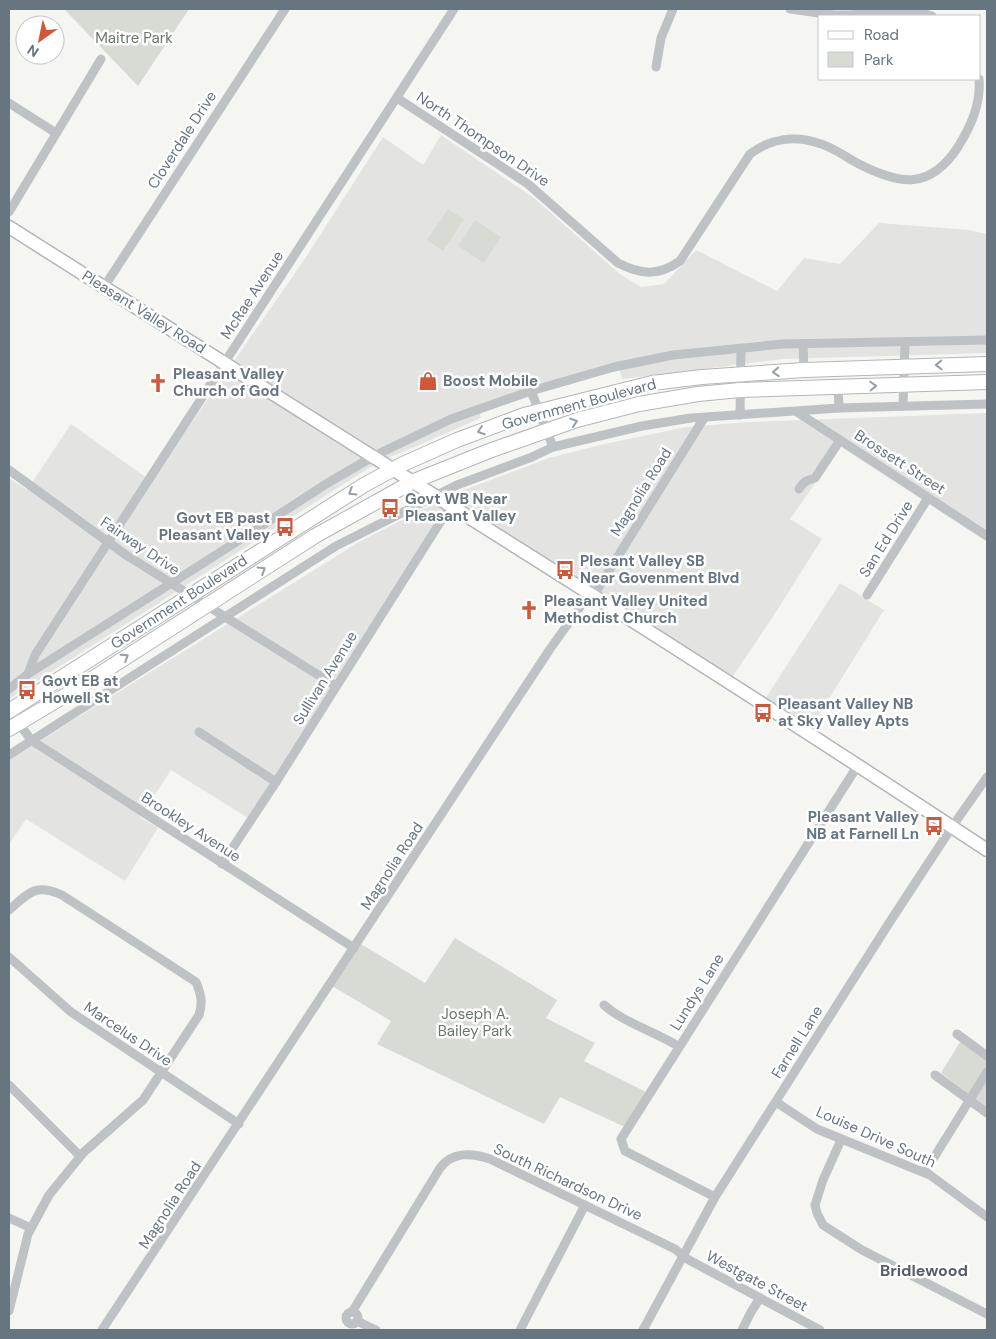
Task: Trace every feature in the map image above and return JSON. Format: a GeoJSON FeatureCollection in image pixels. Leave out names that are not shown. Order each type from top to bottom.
{"type":"FeatureCollection","features":[{"type":"Feature","properties":{"kind":"main road","name":"Government Boulevard"},"geometry":{"type":"LineString","coordinates":[[9,711],[364,485],[457,440],[524,415],[652,383],[702,377],[804,370],[987,364]]}},
{"type":"Feature","properties":{"kind":"main road","name":"Government Boulevard"},"geometry":{"type":"LineString","coordinates":[[13,726],[81,686],[315,536],[414,481],[489,451],[577,420],[639,404],[698,394],[740,390],[987,382]]}},
{"type":"Feature","properties":{"kind":"street","name":"Cloverdale Drive"},"geometry":{"type":"LineString","coordinates":[[104,287],[285,9]]}},
{"type":"Feature","properties":{"kind":"street","name":"McRae Avenue"},"geometry":{"type":"LineString","coordinates":[[28,674],[35,655],[107,542],[249,327],[454,9]]}},
{"type":"Feature","properties":{"kind":"street"},"geometry":{"type":"LineString","coordinates":[[656,67],[661,38],[673,9]]}},
{"type":"Feature","properties":{"kind":"street"},"geometry":{"type":"LineString","coordinates":[[790,9],[834,15],[915,11],[929,15]]}},
{"type":"Feature","properties":{"kind":"street"},"geometry":{"type":"LineString","coordinates":[[9,212],[101,58]]}},
{"type":"Feature","properties":{"kind":"street","name":"North Thompson Drive"},"geometry":{"type":"LineString","coordinates":[[397,98],[528,184],[618,263],[627,268],[648,272],[663,271],[680,261],[750,154],[770,142],[798,139],[818,142],[890,178],[918,179],[934,172],[948,161],[970,126],[978,103],[979,80]]}},
{"type":"Feature","properties":{"kind":"street"},"geometry":{"type":"LineString","coordinates":[[9,103],[56,133]]}},
{"type":"Feature","properties":{"kind":"street","name":"Pleasant Valley Road"},"geometry":{"type":"LineString","coordinates":[[9,226],[436,495],[858,765],[987,850]]}},
{"type":"Feature","properties":{"kind":"street"},"geometry":{"type":"LineString","coordinates":[[9,689],[28,674],[326,484],[374,456],[451,419],[556,382],[673,355],[803,344],[987,340]]}},
{"type":"Feature","properties":{"kind":"street"},"geometry":{"type":"LineString","coordinates":[[903,406],[905,342]]}},
{"type":"Feature","properties":{"kind":"street"},"geometry":{"type":"LineString","coordinates":[[803,344],[804,370]]}},
{"type":"Feature","properties":{"kind":"street"},"geometry":{"type":"LineString","coordinates":[[740,415],[741,348]]}},
{"type":"Feature","properties":{"kind":"street"},"geometry":{"type":"LineString","coordinates":[[838,387],[839,408]]}},
{"type":"Feature","properties":{"kind":"street"},"geometry":{"type":"LineString","coordinates":[[531,391],[553,447]]}},
{"type":"Feature","properties":{"kind":"street"},"geometry":{"type":"LineString","coordinates":[[9,755],[336,546],[466,481],[532,457],[553,447],[642,426],[704,418],[839,408],[987,404]]}},
{"type":"Feature","properties":{"kind":"street","name":"Brossett Street"},"geometry":{"type":"LineString","coordinates":[[797,412],[987,536]]}},
{"type":"Feature","properties":{"kind":"street","name":"Magnolia Road"},"geometry":{"type":"LineString","coordinates":[[102,1330],[550,649],[585,600],[597,590],[704,418]]}},
{"type":"Feature","properties":{"kind":"street"},"geometry":{"type":"LineString","coordinates":[[799,489],[802,483],[815,478],[840,440]]}},
{"type":"Feature","properties":{"kind":"street","name":"Fairway Drive"},"geometry":{"type":"LineString","coordinates":[[9,470],[107,542],[170,584],[336,686]]}},
{"type":"Feature","properties":{"kind":"street","name":"San Ed Drive"},"geometry":{"type":"LineString","coordinates":[[867,595],[928,498]]}},
{"type":"Feature","properties":{"kind":"street","name":"Sullivan Avenue"},"geometry":{"type":"LineString","coordinates":[[222,864],[451,505]]}},
{"type":"Feature","properties":{"kind":"street","name":"Brookley Avenue"},"geometry":{"type":"LineString","coordinates":[[9,711],[13,726],[31,740],[354,948]]}},
{"type":"Feature","properties":{"kind":"street"},"geometry":{"type":"LineString","coordinates":[[199,732],[276,782]]}},
{"type":"Feature","properties":{"kind":"street","name":"Lundys Lane"},"geometry":{"type":"LineString","coordinates":[[715,1197],[625,1151],[621,1139],[678,1046],[858,765]]}},
{"type":"Feature","properties":{"kind":"street","name":"Farnell Lane"},"geometry":{"type":"LineString","coordinates":[[643,1330],[715,1197],[952,827],[987,777]]}},
{"type":"Feature","properties":{"kind":"street"},"geometry":{"type":"LineString","coordinates":[[9,910],[29,893],[38,890],[48,889],[60,894],[196,982],[202,1006],[199,1016],[144,1100],[80,1156],[49,1195],[31,1228],[9,1311]]}},
{"type":"Feature","properties":{"kind":"street","name":"Marcelus Drive"},"geometry":{"type":"LineString","coordinates":[[9,958],[71,1012],[239,1124]]}},
{"type":"Feature","properties":{"kind":"street"},"geometry":{"type":"LineString","coordinates":[[604,1005],[624,1020],[678,1046]]}},
{"type":"Feature","properties":{"kind":"street"},"geometry":{"type":"LineString","coordinates":[[957,1034],[987,1056]]}},
{"type":"Feature","properties":{"kind":"street"},"geometry":{"type":"LineString","coordinates":[[925,1172],[987,1072]]}},
{"type":"Feature","properties":{"kind":"street"},"geometry":{"type":"LineString","coordinates":[[935,1075],[987,1113]]}},
{"type":"Feature","properties":{"kind":"street"},"geometry":{"type":"LineString","coordinates":[[9,1085],[80,1156]]}},
{"type":"Feature","properties":{"kind":"street","name":"Louise Drive South"},"geometry":{"type":"LineString","coordinates":[[776,1102],[817,1129],[925,1172],[943,1183],[987,1218]]}},
{"type":"Feature","properties":{"kind":"street"},"geometry":{"type":"LineString","coordinates":[[841,1140],[823,1180],[815,1205],[823,1225],[862,1250],[987,1314]]}},
{"type":"Feature","properties":{"kind":"street","name":"South Richardson Drive"},"geometry":{"type":"LineString","coordinates":[[357,1321],[344,1325],[346,1315],[352,1312],[445,1162],[451,1158],[466,1154],[490,1159],[675,1249],[682,1256]]}},
{"type":"Feature","properties":{"kind":"street"},"geometry":{"type":"LineString","coordinates":[[520,1330],[585,1205]]}},
{"type":"Feature","properties":{"kind":"street"},"geometry":{"type":"LineString","coordinates":[[9,1218],[31,1228]]}},
{"type":"Feature","properties":{"kind":"street","name":"Westgate Street"},"geometry":{"type":"LineString","coordinates":[[682,1256],[820,1330]]}},
{"type":"Feature","properties":{"kind":"street"},"geometry":{"type":"LineString","coordinates":[[742,1330],[760,1298]]}},
{"type":"Feature","properties":{"kind":"street"},"geometry":{"type":"LineString","coordinates":[[352,1312],[357,1316],[357,1321],[376,1330]]}},
{"type":"Feature","properties":{"kind":"shaded area"},"geometry":{"type":"Polygon","coordinates":[[[441,135],[534,198],[621,275],[641,287],[664,284],[696,250],[777,291],[804,258],[840,264],[879,223],[969,230],[987,234],[987,353],[784,359],[622,379],[618,365],[478,407],[481,418],[375,464],[9,699],[9,478],[27,490],[71,424],[151,481],[306,257],[383,137],[423,165],[441,135]]]}},
{"type":"Feature","properties":{"kind":"shaded area"},"geometry":{"type":"Polygon","coordinates":[[[987,413],[987,542],[841,447],[790,519],[822,539],[725,688],[583,595],[443,509],[248,818],[171,770],[140,817],[158,828],[125,881],[26,819],[9,844],[9,760],[359,542],[453,494],[549,458],[686,427],[748,422],[987,413]]]}},
{"type":"Feature","properties":{"kind":"shaded area"},"geometry":{"type":"Polygon","coordinates":[[[840,583],[884,610],[804,739],[758,710],[840,583]]]}},
{"type":"Feature","properties":{"kind":"green space","name":"Maitre Park"},"geometry":{"type":"Polygon","coordinates":[[[64,9],[189,9],[138,86],[64,9]]]}},
{"type":"Feature","properties":{"kind":"green space"},"geometry":{"type":"Polygon","coordinates":[[[448,209],[464,219],[443,251],[427,240],[448,209]]]}},
{"type":"Feature","properties":{"kind":"green space"},"geometry":{"type":"Polygon","coordinates":[[[475,220],[501,237],[484,263],[458,246],[475,220]]]}},
{"type":"Feature","properties":{"kind":"green space","name":"Joseph A. Bailey Park"},"geometry":{"type":"Polygon","coordinates":[[[455,938],[557,1000],[546,1018],[595,1043],[584,1061],[648,1093],[627,1128],[560,1097],[544,1124],[377,1044],[391,1021],[332,986],[361,944],[425,983],[455,938]]]}},
{"type":"Feature","properties":{"kind":"green space"},"geometry":{"type":"Polygon","coordinates":[[[960,1042],[987,1061],[987,1108],[941,1073],[960,1042]]]}},
{"type":"Feature","properties":{"kind":"place","name":"Boost Mobile"},"geometry":{"type":"Point","coordinates":[428,381]}},
{"type":"Feature","properties":{"kind":"place","name":"Pleasant Valley Church of God"},"geometry":{"type":"Point","coordinates":[158,383]}},
{"type":"Feature","properties":{"kind":"place","name":"Govt WB Near Pleasant Valley"},"geometry":{"type":"Point","coordinates":[390,508]}},
{"type":"Feature","properties":{"kind":"place","name":"Govt EB past Pleasant Valley"},"geometry":{"type":"Point","coordinates":[285,527]}},
{"type":"Feature","properties":{"kind":"place","name":"Plesant Valley SB Near Govenment Blvd"},"geometry":{"type":"Point","coordinates":[565,570]}},
{"type":"Feature","properties":{"kind":"place","name":"Pleasant Valley United Methodist Church"},"geometry":{"type":"Point","coordinates":[529,610]}},
{"type":"Feature","properties":{"kind":"place","name":"Govt EB at Howell St"},"geometry":{"type":"Point","coordinates":[27,690]}},
{"type":"Feature","properties":{"kind":"place","name":"Pleasant Valley NB at Sky Valley Apts"},"geometry":{"type":"Point","coordinates":[763,713]}},
{"type":"Feature","properties":{"kind":"place","name":"Pleasant Valley NB at Farnell Ln"},"geometry":{"type":"Point","coordinates":[934,826]}},
{"type":"Feature","properties":{"kind":"district","name":"Bridlewood"},"geometry":{"type":"Point","coordinates":[924,1270]}}]}
